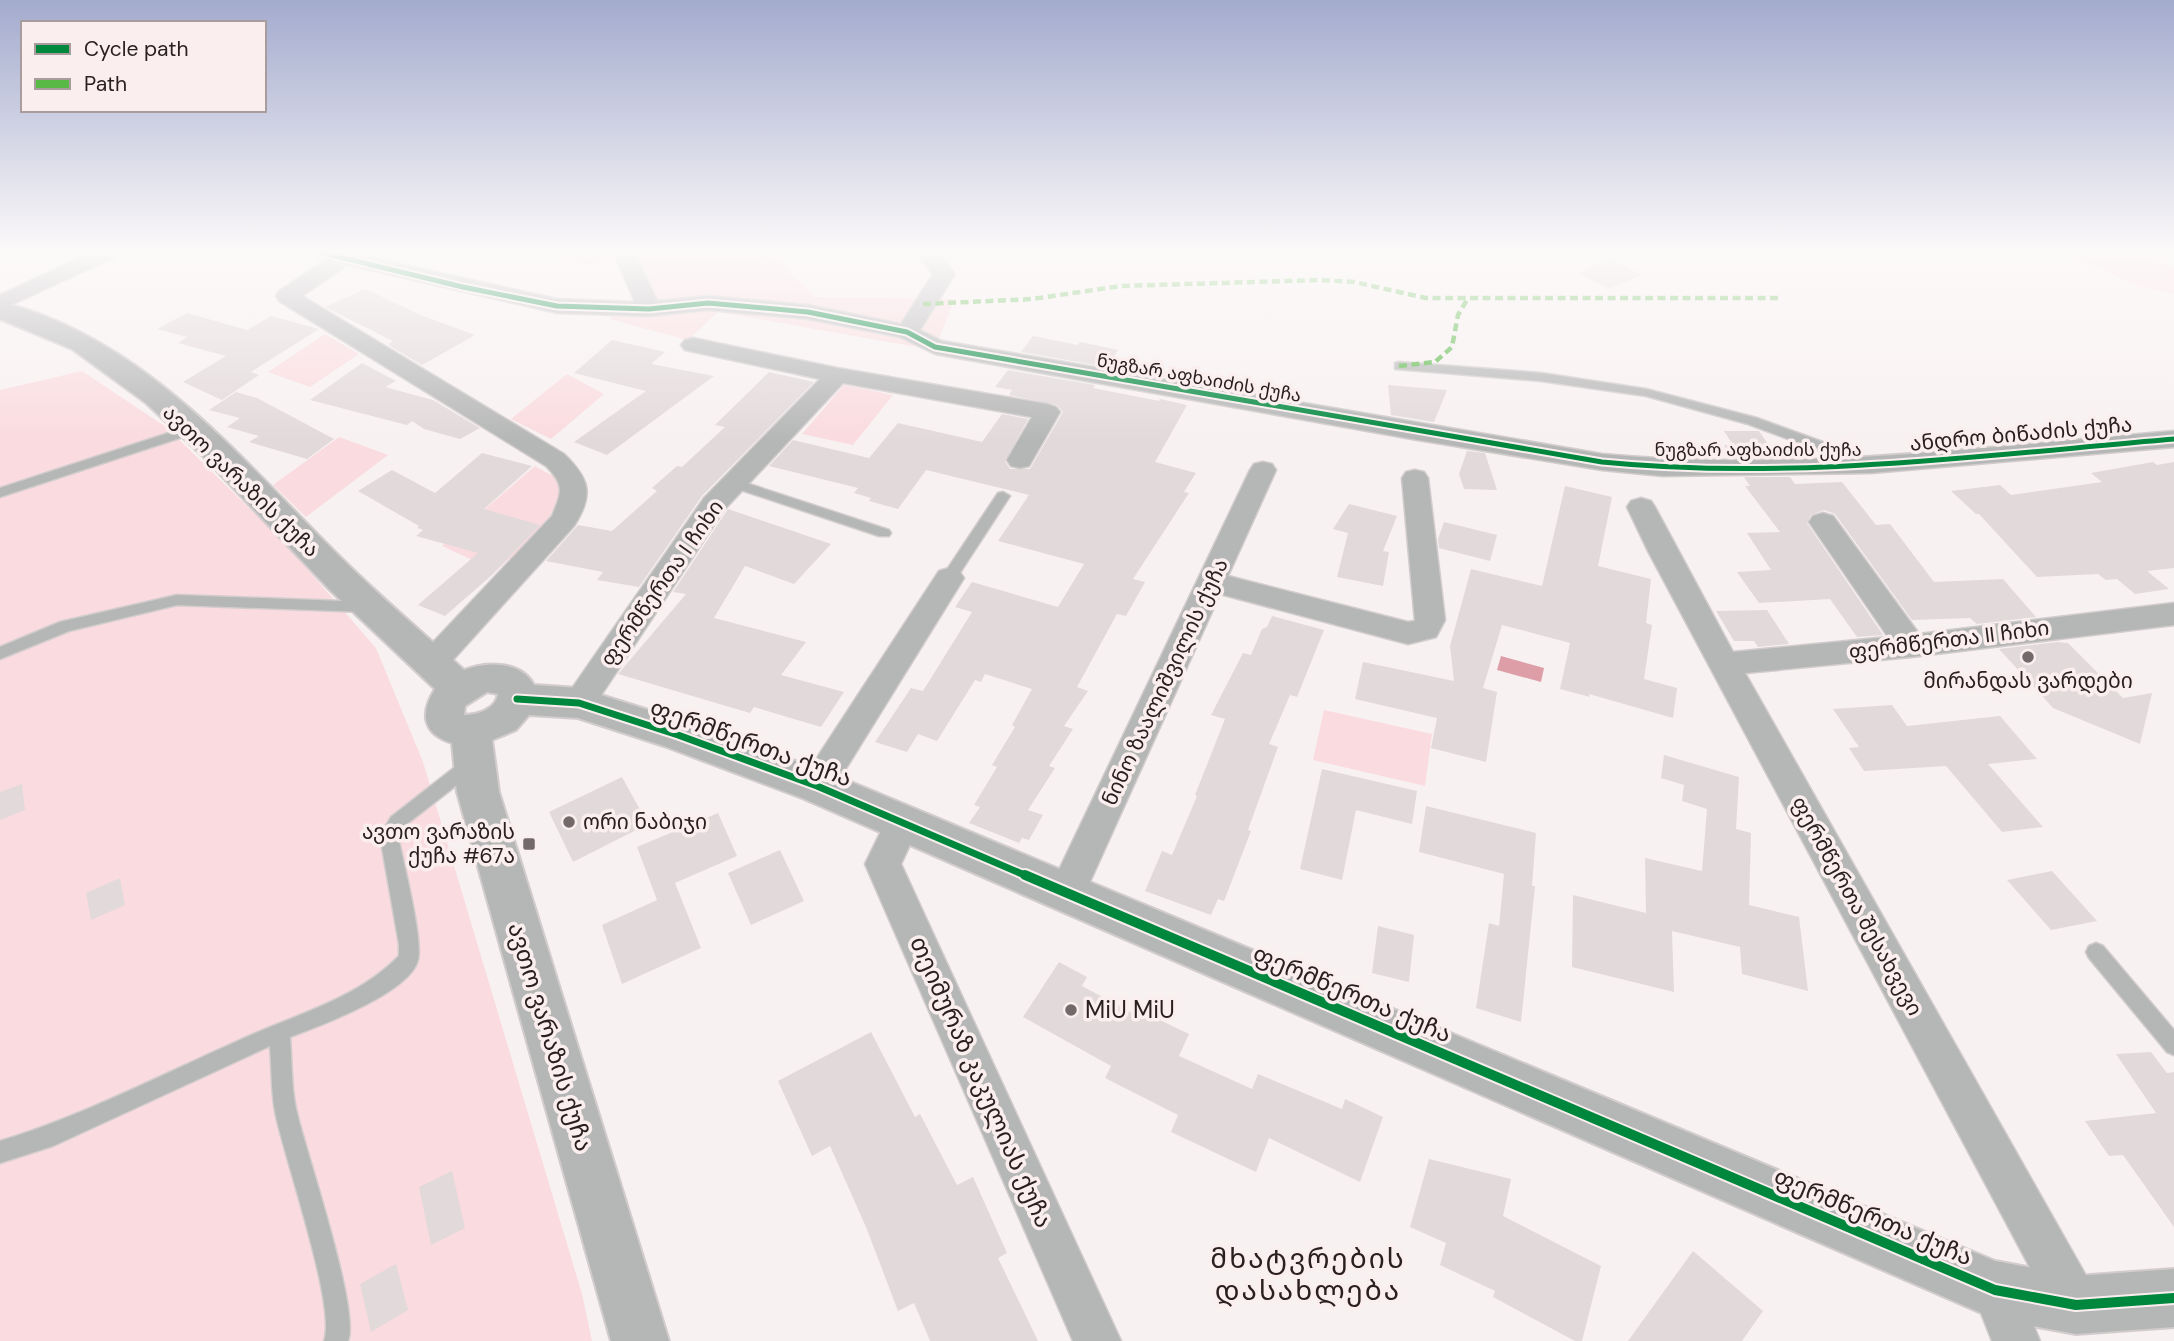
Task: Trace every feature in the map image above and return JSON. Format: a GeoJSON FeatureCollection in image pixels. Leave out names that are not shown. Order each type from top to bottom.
{"type":"FeatureCollection","features":[{"type":"Feature","properties":{"kind":"street","name":"ავთო ვარაზის ქუჩა"},"geometry":{"type":"LineString","coordinates":[[15,316],[92,349],[193,429],[368,607],[445,676]]}},
{"type":"Feature","properties":{"kind":"street"},"geometry":{"type":"LineString","coordinates":[[319,316],[555,460],[572,476],[577,491],[564,520],[445,676],[444,719],[458,730],[474,761]]}},
{"type":"Feature","properties":{"kind":"street","name":"ნუგზარ აფხაიძის ქუჩა"},"geometry":{"type":"LineString","coordinates":[[826,316],[907,332],[935,347],[1602,462],[1663,468],[1714,469],[1871,465]]}},
{"type":"Feature","properties":{"kind":"street"},"geometry":{"type":"LineString","coordinates":[[907,332],[917,316]]}},
{"type":"Feature","properties":{"kind":"street"},"geometry":{"type":"LineString","coordinates":[[693,345],[837,375],[1047,412],[1020,460]]}},
{"type":"Feature","properties":{"kind":"street","name":"ფერმწერთა I ჩიხი"},"geometry":{"type":"LineString","coordinates":[[579,703],[714,505],[837,375]]}},
{"type":"Feature","properties":{"kind":"street","name":"ანდრო ბიწაძის ქუჩა"},"geometry":{"type":"LineString","coordinates":[[1871,465],[2174,439]]}},
{"type":"Feature","properties":{"kind":"street","name":"ნინო ზაალიშვილის ქუჩა"},"geometry":{"type":"LineString","coordinates":[[1067,893],[1263,470]]}},
{"type":"Feature","properties":{"kind":"street"},"geometry":{"type":"LineString","coordinates":[[1211,582],[1408,633],[1425,629],[1430,620],[1415,478]]}},
{"type":"Feature","properties":{"kind":"street","name":"ფერმწერთა შესახვევი"},"geometry":{"type":"LineString","coordinates":[[1641,507],[2076,1305]]}},
{"type":"Feature","properties":{"kind":"street"},"geometry":{"type":"LineString","coordinates":[[1823,522],[1911,646]]}},
{"type":"Feature","properties":{"kind":"street"},"geometry":{"type":"LineString","coordinates":[[817,786],[949,578]]}},
{"type":"Feature","properties":{"kind":"street","name":"ფერმწერთა II ჩიხი"},"geometry":{"type":"LineString","coordinates":[[1725,664],[1911,646],[2174,614]]}},
{"type":"Feature","properties":{"kind":"street"},"geometry":{"type":"LineString","coordinates":[[445,676],[504,679],[517,691],[513,708],[496,723],[474,761]]}},
{"type":"Feature","properties":{"kind":"street","name":"ფერმწერთა ქუჩა"},"geometry":{"type":"LineString","coordinates":[[517,699],[579,703],[678,735],[817,786],[1995,1290],[2076,1305],[2174,1298]]}},
{"type":"Feature","properties":{"kind":"street"},"geometry":{"type":"LineString","coordinates":[[474,761],[488,759],[499,742],[515,728],[552,709],[579,703]]}},
{"type":"Feature","properties":{"kind":"street","name":"ავთო ვარაზის ქუჩა"},"geometry":{"type":"LineString","coordinates":[[474,761],[640,1341]]}},
{"type":"Feature","properties":{"kind":"street","name":"თეიმურაზ კაკულიას ქუჩა"},"geometry":{"type":"LineString","coordinates":[[902,823],[883,864],[1097,1341]]}},
{"type":"Feature","properties":{"kind":"street"},"geometry":{"type":"LineString","coordinates":[[1995,1290],[2016,1341]]}},
{"type":"Feature","properties":{"kind":"lane"},"geometry":{"type":"LineString","coordinates":[[1399,366],[1550,377],[1679,400],[1781,429],[1871,465]]}},
{"type":"Feature","properties":{"kind":"lane"},"geometry":{"type":"LineString","coordinates":[[0,493],[193,429]]}},
{"type":"Feature","properties":{"kind":"lane"},"geometry":{"type":"LineString","coordinates":[[734,483],[884,533]]}},
{"type":"Feature","properties":{"kind":"lane"},"geometry":{"type":"LineString","coordinates":[[949,578],[1003,496]]}},
{"type":"Feature","properties":{"kind":"lane"},"geometry":{"type":"LineString","coordinates":[[0,653],[65,626],[177,600],[368,607]]}},
{"type":"Feature","properties":{"kind":"lane"},"geometry":{"type":"LineString","coordinates":[[0,1152],[45,1138],[363,997],[383,985],[408,960],[409,944],[390,836],[397,822],[474,761]]}},
{"type":"Feature","properties":{"kind":"lane"},"geometry":{"type":"LineString","coordinates":[[2096,952],[2174,1045]]}},
{"type":"Feature","properties":{"kind":"lane"},"geometry":{"type":"LineString","coordinates":[[279,1032],[286,1114],[335,1298],[339,1335],[336,1341]]}},
{"type":"Feature","properties":{"kind":"shaded area"},"geometry":{"type":"Polygon","coordinates":[[[613,316],[714,316],[688,340],[609,319],[613,316]]]}},
{"type":"Feature","properties":{"kind":"shaded area"},"geometry":{"type":"Polygon","coordinates":[[[738,316],[948,316],[934,350],[738,316]]]}},
{"type":"Feature","properties":{"kind":"shaded area"},"geometry":{"type":"Polygon","coordinates":[[[325,334],[359,354],[310,387],[268,372],[325,334]]]}},
{"type":"Feature","properties":{"kind":"shaded area"},"geometry":{"type":"Polygon","coordinates":[[[82,371],[166,427],[282,540],[376,648],[423,762],[582,1294],[592,1341],[0,1341],[0,390],[82,371]]]}},
{"type":"Feature","properties":{"kind":"shaded area"},"geometry":{"type":"Polygon","coordinates":[[[567,374],[604,394],[551,439],[511,419],[567,374]]]}},
{"type":"Feature","properties":{"kind":"shaded area"},"geometry":{"type":"Polygon","coordinates":[[[844,385],[893,395],[853,445],[802,434],[844,385]]]}},
{"type":"Feature","properties":{"kind":"shaded area"},"geometry":{"type":"Polygon","coordinates":[[[339,437],[388,455],[306,517],[273,485],[339,437]]]}},
{"type":"Feature","properties":{"kind":"shaded area"},"geometry":{"type":"Polygon","coordinates":[[[535,466],[558,479],[559,493],[555,506],[539,530],[496,571],[442,546],[535,466]]]}},
{"type":"Feature","properties":{"kind":"shaded area"},"geometry":{"type":"Polygon","coordinates":[[[1501,656],[1544,668],[1541,682],[1497,670],[1501,656]]]}},
{"type":"Feature","properties":{"kind":"shaded area"},"geometry":{"type":"Polygon","coordinates":[[[1324,710],[1432,734],[1425,786],[1313,760],[1324,710]]]}},
{"type":"Feature","properties":{"kind":"building"},"geometry":{"type":"Polygon","coordinates":[[[182,316],[196,316],[247,330],[271,316],[319,329],[251,372],[259,375],[222,400],[183,382],[226,356],[178,343],[187,337],[157,329],[182,316]]]}},
{"type":"Feature","properties":{"kind":"building"},"geometry":{"type":"Polygon","coordinates":[[[342,316],[422,316],[475,335],[422,365],[388,345],[393,341],[342,316]]]}},
{"type":"Feature","properties":{"kind":"building"},"geometry":{"type":"Polygon","coordinates":[[[1033,336],[1118,350],[1107,367],[1021,352],[1033,336]]]}},
{"type":"Feature","properties":{"kind":"building"},"geometry":{"type":"Polygon","coordinates":[[[612,340],[665,352],[651,364],[714,376],[607,455],[574,442],[646,391],[574,373],[612,340]]]}},
{"type":"Feature","properties":{"kind":"building"},"geometry":{"type":"Polygon","coordinates":[[[362,363],[396,381],[385,387],[433,400],[480,428],[460,439],[424,429],[412,421],[407,425],[310,400],[362,363]]]}},
{"type":"Feature","properties":{"kind":"building"},"geometry":{"type":"Polygon","coordinates":[[[1008,370],[1187,405],[1155,462],[1196,473],[1184,492],[1189,493],[1133,579],[1145,582],[1126,616],[1117,614],[1077,687],[1088,691],[1064,726],[1073,729],[1049,766],[1055,768],[1028,810],[1043,815],[1029,840],[1022,838],[1019,843],[969,823],[980,807],[974,805],[997,767],[992,765],[1015,727],[1012,725],[1032,689],[985,674],[981,682],[975,680],[937,741],[918,734],[907,752],[875,742],[911,688],[923,691],[972,612],[955,607],[972,582],[1058,607],[1084,564],[998,541],[1029,495],[926,470],[898,509],[869,501],[871,498],[854,493],[858,488],[769,466],[793,440],[869,458],[898,423],[982,442],[1002,414],[1028,419],[1005,461],[1010,469],[1030,469],[1063,412],[1057,405],[1009,395],[1012,390],[995,387],[1008,370]]]}},
{"type":"Feature","properties":{"kind":"building"},"geometry":{"type":"Polygon","coordinates":[[[769,372],[814,382],[702,496],[639,587],[597,580],[603,572],[546,561],[578,525],[612,531],[657,491],[652,488],[677,466],[682,467],[725,427],[715,425],[769,372]]]}},
{"type":"Feature","properties":{"kind":"building"},"geometry":{"type":"Polygon","coordinates":[[[1388,385],[1447,390],[1434,422],[1391,415],[1388,385]]]}},
{"type":"Feature","properties":{"kind":"building"},"geometry":{"type":"Polygon","coordinates":[[[236,392],[257,398],[334,439],[307,459],[249,442],[259,436],[227,427],[240,418],[209,410],[236,392]]]}},
{"type":"Feature","properties":{"kind":"building"},"geometry":{"type":"Polygon","coordinates":[[[1724,431],[1759,431],[1777,457],[1731,457],[1724,445],[1733,445],[1724,431]]]}},
{"type":"Feature","properties":{"kind":"building"},"geometry":{"type":"Polygon","coordinates":[[[1467,451],[1485,453],[1497,490],[1464,489],[1459,474],[1467,451]]]}},
{"type":"Feature","properties":{"kind":"building"},"geometry":{"type":"Polygon","coordinates":[[[482,453],[532,466],[484,509],[540,525],[492,575],[445,616],[418,605],[478,553],[416,536],[423,530],[417,528],[419,526],[358,491],[392,470],[435,493],[482,453]]]}},
{"type":"Feature","properties":{"kind":"building"},"geometry":{"type":"Polygon","coordinates":[[[2153,462],[2157,465],[2174,462],[2174,568],[2147,571],[2169,589],[2135,594],[2117,579],[2106,580],[2098,574],[2037,577],[1979,514],[1951,491],[2000,485],[2011,495],[2102,482],[2091,473],[2153,462]]]}},
{"type":"Feature","properties":{"kind":"building"},"geometry":{"type":"Polygon","coordinates":[[[1744,477],[1790,477],[1795,484],[1842,482],[1876,525],[1890,524],[1934,582],[2003,579],[2036,617],[1977,624],[1970,618],[1912,620],[1835,514],[1824,510],[1811,515],[1807,523],[1883,635],[1857,637],[1830,599],[1759,603],[1737,572],[1771,570],[1747,533],[1780,532],[1745,486],[1750,486],[1744,477]]]}},
{"type":"Feature","properties":{"kind":"building"},"geometry":{"type":"Polygon","coordinates":[[[1565,486],[1612,497],[1598,566],[1651,579],[1646,623],[1652,625],[1644,679],[1677,688],[1673,718],[1589,694],[1590,697],[1560,689],[1570,643],[1502,625],[1483,688],[1497,692],[1486,762],[1431,748],[1437,718],[1355,699],[1363,662],[1454,681],[1450,646],[1471,569],[1542,586],[1565,486]]]}},
{"type":"Feature","properties":{"kind":"building"},"geometry":{"type":"Polygon","coordinates":[[[1349,504],[1397,516],[1383,551],[1389,552],[1383,586],[1337,577],[1348,533],[1333,529],[1349,504]]]}},
{"type":"Feature","properties":{"kind":"building"},"geometry":{"type":"Polygon","coordinates":[[[728,509],[831,544],[794,584],[745,566],[714,618],[806,642],[781,675],[844,692],[821,727],[754,707],[750,713],[618,674],[686,594],[673,592],[728,509]]]}},
{"type":"Feature","properties":{"kind":"building"},"geometry":{"type":"Polygon","coordinates":[[[1444,522],[1497,535],[1490,561],[1439,548],[1438,539],[1444,522]]]}},
{"type":"Feature","properties":{"kind":"building"},"geometry":{"type":"Polygon","coordinates":[[[1767,610],[1789,644],[1758,647],[1754,641],[1734,641],[1716,611],[1767,610]]]}},
{"type":"Feature","properties":{"kind":"building"},"geometry":{"type":"Polygon","coordinates":[[[1272,616],[1324,630],[1297,697],[1290,695],[1269,744],[1278,747],[1248,830],[1251,831],[1224,901],[1218,899],[1211,915],[1145,891],[1162,851],[1172,855],[1197,796],[1195,795],[1225,719],[1211,715],[1243,653],[1251,655],[1262,629],[1267,627],[1272,616]]]}},
{"type":"Feature","properties":{"kind":"building"},"geometry":{"type":"Polygon","coordinates":[[[2068,643],[2123,698],[2152,693],[2140,744],[2053,708],[1999,649],[2068,643]]]}},
{"type":"Feature","properties":{"kind":"building"},"geometry":{"type":"Polygon","coordinates":[[[1892,705],[1907,726],[2000,716],[2037,759],[1988,764],[2043,827],[2002,832],[1946,766],[1864,771],[1849,748],[1859,747],[1833,709],[1892,705]]]}},
{"type":"Feature","properties":{"kind":"building"},"geometry":{"type":"Polygon","coordinates":[[[1664,755],[1739,777],[1736,829],[1751,833],[1749,905],[1799,917],[1808,991],[1742,974],[1740,947],[1672,931],[1674,992],[1572,967],[1573,895],[1646,913],[1645,858],[1702,871],[1707,809],[1682,801],[1684,785],[1661,778],[1664,755]]]}},
{"type":"Feature","properties":{"kind":"building"},"geometry":{"type":"Polygon","coordinates":[[[1322,769],[1417,791],[1412,824],[1356,810],[1342,880],[1300,869],[1322,769]]]}},
{"type":"Feature","properties":{"kind":"building"},"geometry":{"type":"Polygon","coordinates":[[[622,777],[648,824],[573,862],[549,812],[622,777]]]}},
{"type":"Feature","properties":{"kind":"building"},"geometry":{"type":"Polygon","coordinates":[[[22,784],[25,810],[0,820],[0,792],[22,784]]]}},
{"type":"Feature","properties":{"kind":"building"},"geometry":{"type":"Polygon","coordinates":[[[1426,806],[1536,833],[1532,886],[1535,886],[1521,1022],[1476,1008],[1489,923],[1499,926],[1504,874],[1419,852],[1426,806]]]}},
{"type":"Feature","properties":{"kind":"building"},"geometry":{"type":"Polygon","coordinates":[[[718,813],[737,856],[675,883],[701,948],[622,984],[602,925],[657,900],[637,847],[718,813]]]}},
{"type":"Feature","properties":{"kind":"building"},"geometry":{"type":"Polygon","coordinates":[[[780,850],[804,901],[751,925],[728,873],[780,850]]]}},
{"type":"Feature","properties":{"kind":"building"},"geometry":{"type":"Polygon","coordinates":[[[2052,871],[2097,921],[2051,930],[2007,880],[2052,871]]]}},
{"type":"Feature","properties":{"kind":"building"},"geometry":{"type":"Polygon","coordinates":[[[120,878],[125,905],[91,920],[86,893],[120,878]]]}},
{"type":"Feature","properties":{"kind":"building"},"geometry":{"type":"Polygon","coordinates":[[[1378,926],[1414,935],[1409,982],[1372,973],[1378,926]]]}},
{"type":"Feature","properties":{"kind":"building"},"geometry":{"type":"Polygon","coordinates":[[[1059,962],[1087,977],[1082,986],[1138,1016],[1141,1011],[1189,1034],[1179,1056],[1252,1089],[1258,1074],[1342,1109],[1345,1099],[1383,1117],[1360,1182],[1269,1138],[1256,1172],[1171,1132],[1178,1115],[1105,1078],[1111,1066],[1023,1017],[1059,962]]]}},
{"type":"Feature","properties":{"kind":"building"},"geometry":{"type":"Polygon","coordinates":[[[871,1032],[915,1117],[920,1114],[957,1185],[973,1177],[1007,1253],[998,1258],[1038,1341],[930,1341],[914,1303],[898,1311],[866,1227],[830,1146],[812,1156],[778,1081],[871,1032]]]}},
{"type":"Feature","properties":{"kind":"building"},"geometry":{"type":"Polygon","coordinates":[[[2151,1052],[2167,1073],[2174,1072],[2174,1227],[2123,1155],[2109,1156],[2085,1121],[2156,1113],[2116,1054],[2151,1052]]]}},
{"type":"Feature","properties":{"kind":"building"},"geometry":{"type":"Polygon","coordinates":[[[1429,1159],[1511,1179],[1503,1216],[1601,1266],[1582,1341],[1575,1341],[1493,1297],[1495,1291],[1440,1265],[1446,1243],[1410,1227],[1429,1159]]]}},
{"type":"Feature","properties":{"kind":"building"},"geometry":{"type":"Polygon","coordinates":[[[452,1171],[465,1228],[431,1245],[419,1187],[452,1171]]]}},
{"type":"Feature","properties":{"kind":"building"},"geometry":{"type":"Polygon","coordinates":[[[1693,1251],[1763,1311],[1742,1341],[1628,1341],[1693,1251]]]}},
{"type":"Feature","properties":{"kind":"building"},"geometry":{"type":"Polygon","coordinates":[[[396,1264],[408,1310],[371,1332],[360,1284],[396,1264]]]}},
{"type":"Feature","properties":{"kind":"marked path"},"geometry":{"type":"LineString","coordinates":[[1399,366],[1435,362],[1452,347],[1458,316]]}},
{"type":"Feature","properties":{"kind":"cycle path"},"geometry":{"type":"LineString","coordinates":[[826,316],[907,332],[935,347],[1418,432],[1602,462],[1663,468],[1871,465],[2174,439]]}},
{"type":"Feature","properties":{"kind":"cycle path"},"geometry":{"type":"LineString","coordinates":[[517,699],[579,703],[678,735],[817,786],[1995,1290],[2076,1305],[2174,1298]]}},
{"type":"Feature","properties":{"kind":"place","name":"მირანდას ვარდები"},"geometry":{"type":"Point","coordinates":[2028,657]}},
{"type":"Feature","properties":{"kind":"place","name":"ორი ნაბიჯი"},"geometry":{"type":"Point","coordinates":[569,822]}},
{"type":"Feature","properties":{"kind":"place","name":"ავთო ვარაზის ქუჩა #67ა"},"geometry":{"type":"Point","coordinates":[529,844]}},
{"type":"Feature","properties":{"kind":"place","name":"MiU MiU"},"geometry":{"type":"Point","coordinates":[1071,1010]}},
{"type":"Feature","properties":{"kind":"district","name":"მხატვრების დასახლება"},"geometry":{"type":"Point","coordinates":[1308,1274]}}]}
